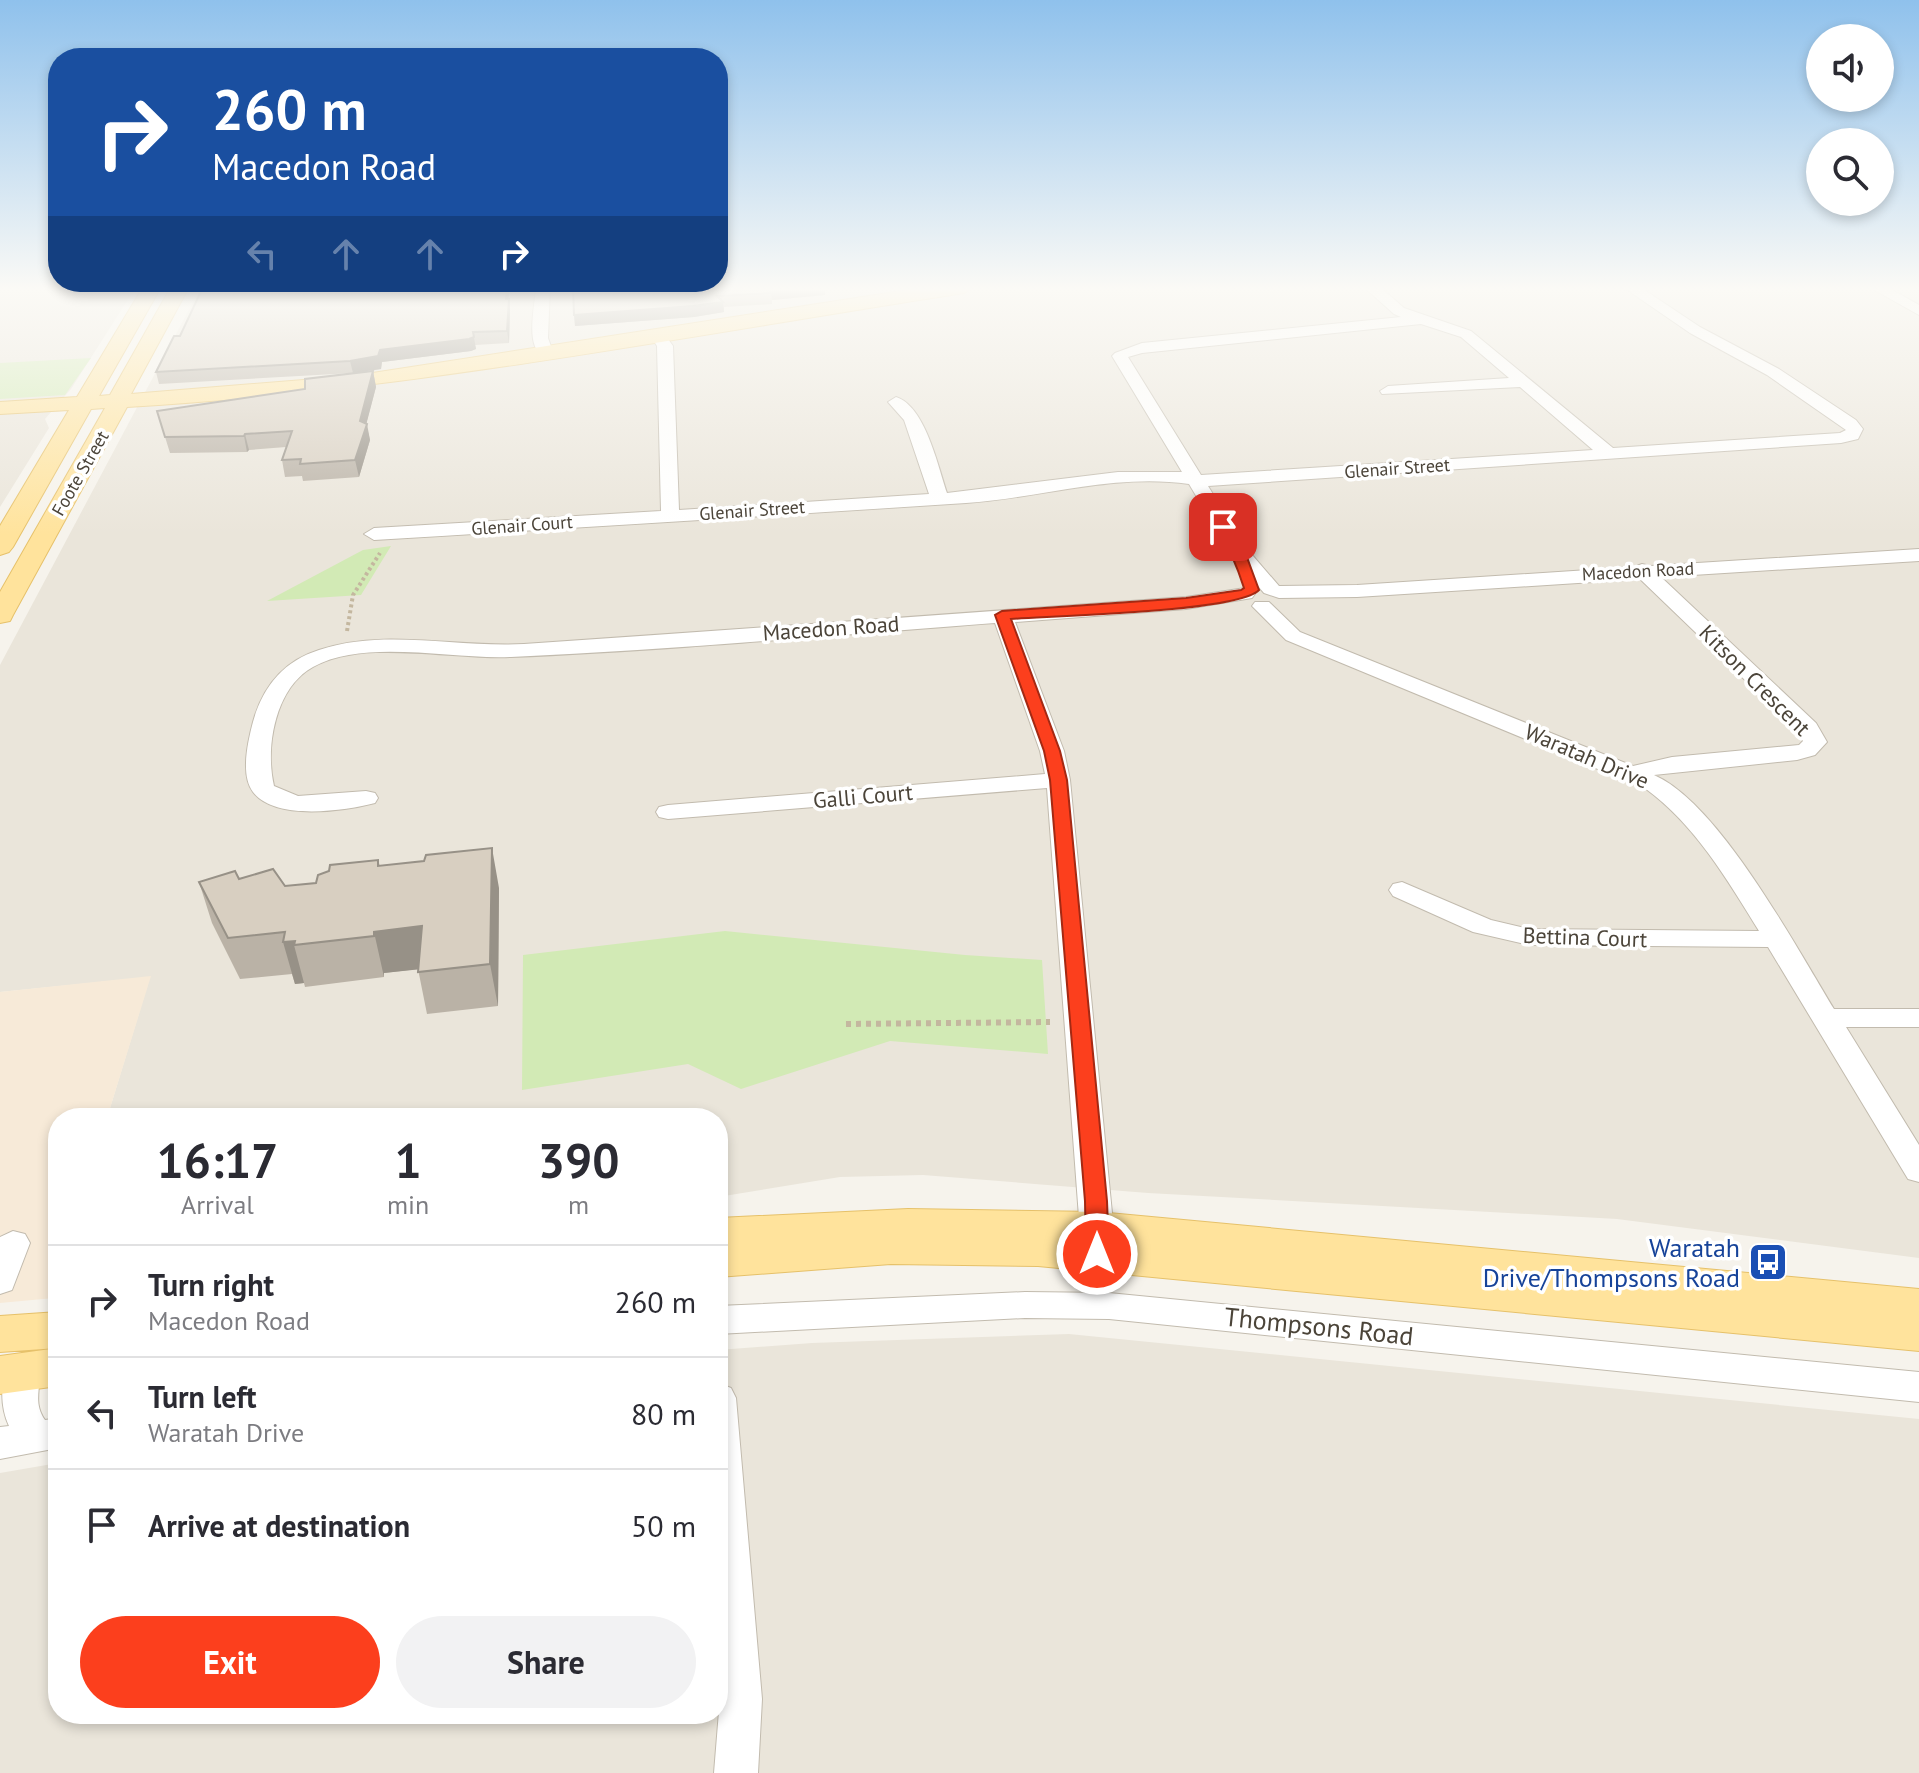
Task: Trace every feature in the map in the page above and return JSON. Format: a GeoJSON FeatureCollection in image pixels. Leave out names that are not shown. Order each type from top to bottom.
{"type":"FeatureCollection","features":[{"type":"Feature","properties":{"kind":"main road","name":"Foote Street"},"geometry":{"type":"LineString","coordinates":[[0,547],[103,370]]}},
{"type":"Feature","properties":{"kind":"main road","name":"Foote Street"},"geometry":{"type":"LineString","coordinates":[[0,615],[136,370]]}},
{"type":"Feature","properties":{"kind":"main road"},"geometry":{"type":"LineString","coordinates":[[0,408],[318,386],[427,370]]}},
{"type":"Feature","properties":{"kind":"main road"},"geometry":{"type":"LineString","coordinates":[[728,1233],[863,1224],[1014,1224],[1098,1241],[1919,1333]]}},
{"type":"Feature","properties":{"kind":"main road"},"geometry":{"type":"LineString","coordinates":[[728,1259],[891,1248],[1098,1241],[1919,1306]]}},
{"type":"Feature","properties":{"kind":"main road"},"geometry":{"type":"LineString","coordinates":[[20,1362],[48,1338]]}},
{"type":"Feature","properties":{"kind":"street"},"geometry":{"type":"LineString","coordinates":[[666,370],[670,515]]}},
{"type":"Feature","properties":{"kind":"street","name":"Waratah Drive"},"geometry":{"type":"LineString","coordinates":[[1127,370],[1284,630],[1642,779],[1676,800],[1725,857],[1919,1171]]}},
{"type":"Feature","properties":{"kind":"street"},"geometry":{"type":"LineString","coordinates":[[1509,370],[1609,454]]}},
{"type":"Feature","properties":{"kind":"street","name":"Glenair Street"},"geometry":{"type":"LineString","coordinates":[[670,515],[989,495],[1083,481],[1181,476],[1213,480],[1852,435],[1855,429],[1769,370]]}},
{"type":"Feature","properties":{"kind":"street"},"geometry":{"type":"LineString","coordinates":[[1388,391],[1524,382]]}},
{"type":"Feature","properties":{"kind":"street"},"geometry":{"type":"LineString","coordinates":[[896,402],[912,418],[940,499]]}},
{"type":"Feature","properties":{"kind":"street","name":"Glenair Court"},"geometry":{"type":"LineString","coordinates":[[378,540],[670,515]]}},
{"type":"Feature","properties":{"kind":"street","name":"Macedon Road"},"geometry":{"type":"LineString","coordinates":[[366,798],[290,802],[270,796],[260,781],[258,757],[263,729],[284,679],[305,661],[344,651],[405,648],[477,652],[1642,570],[1774,566],[1919,555]]}},
{"type":"Feature","properties":{"kind":"street","name":"Kitson Crescent"},"geometry":{"type":"LineString","coordinates":[[1642,570],[1814,735],[1813,746],[1797,753],[1700,763],[1642,779]]}},
{"type":"Feature","properties":{"kind":"street"},"geometry":{"type":"LineString","coordinates":[[1002,615],[1052,751],[1058,780],[1098,1241]]}},
{"type":"Feature","properties":{"kind":"street","name":"Galli Court"},"geometry":{"type":"LineString","coordinates":[[668,812],[1058,780]]}},
{"type":"Feature","properties":{"kind":"street","name":"Bettina Court"},"geometry":{"type":"LineString","coordinates":[[1402,890],[1482,926],[1529,937],[1777,939]]}},
{"type":"Feature","properties":{"kind":"street"},"geometry":{"type":"LineString","coordinates":[[1826,1018],[1919,1018]]}},
{"type":"Feature","properties":{"kind":"street"},"geometry":{"type":"LineString","coordinates":[[0,1281],[13,1243]]}},
{"type":"Feature","properties":{"kind":"street","name":"Thompsons Road"},"geometry":{"type":"LineString","coordinates":[[728,1320],[1025,1305],[1109,1306],[1919,1387]]}},
{"type":"Feature","properties":{"kind":"street"},"geometry":{"type":"LineString","coordinates":[[20,1362],[18,1410],[47,1435]]}},
{"type":"Feature","properties":{"kind":"street"},"geometry":{"type":"LineString","coordinates":[[0,1443],[47,1435]]}},
{"type":"Feature","properties":{"kind":"street"},"geometry":{"type":"LineString","coordinates":[[728,1529],[741,1699],[736,1773]]}},
{"type":"Feature","properties":{"kind":"path"},"geometry":{"type":"LineString","coordinates":[[344,651],[353,595],[378,540]]}},
{"type":"Feature","properties":{"kind":"path"},"geometry":{"type":"LineString","coordinates":[[846,1024],[892,1021],[1004,1027],[1050,1022]]}},
{"type":"Feature","properties":{"kind":"shaded area"},"geometry":{"type":"Polygon","coordinates":[[[0,370],[83,370],[45,419],[49,428],[0,507],[0,370]]]}},
{"type":"Feature","properties":{"kind":"shaded area"},"geometry":{"type":"Polygon","coordinates":[[[157,370],[1919,370],[1919,1258],[1617,1219],[1148,1193],[923,1175],[840,1177],[728,1195],[728,1108],[110,1108],[150,977],[0,992],[0,665],[157,370]]]}},
{"type":"Feature","properties":{"kind":"shaded area"},"geometry":{"type":"Polygon","coordinates":[[[151,976],[110,1108],[48,1108],[48,1299],[0,1303],[0,992],[151,976]]]}},
{"type":"Feature","properties":{"kind":"shaded area"},"geometry":{"type":"Polygon","coordinates":[[[1069,1334],[1919,1419],[1919,1773],[0,1773],[0,1473],[48,1465],[48,1724],[728,1724],[728,1349],[812,1343],[1069,1334]]]}},
{"type":"Feature","properties":{"kind":"green space"},"geometry":{"type":"Polygon","coordinates":[[[0,370],[83,370],[65,395],[0,399],[0,370]]]}},
{"type":"Feature","properties":{"kind":"green space"},"geometry":{"type":"Polygon","coordinates":[[[391,546],[361,595],[267,601],[363,550],[391,546]]]}},
{"type":"Feature","properties":{"kind":"green space"},"geometry":{"type":"Polygon","coordinates":[[[725,931],[1042,960],[1048,1054],[890,1041],[741,1089],[688,1064],[522,1090],[523,955],[725,931]]]}},
{"type":"Feature","properties":{"kind":"building"},"geometry":{"type":"Polygon","coordinates":[[[157,370],[196,370],[156,372],[157,370]]]}},
{"type":"Feature","properties":{"kind":"building"},"geometry":{"type":"Polygon","coordinates":[[[373,371],[360,421],[367,424],[355,460],[300,464],[301,459],[282,460],[292,431],[244,436],[165,437],[157,411],[305,389],[305,379],[373,371]]]}},
{"type":"Feature","properties":{"kind":"building"},"geometry":{"type":"Polygon","coordinates":[[[492,848],[490,964],[418,972],[422,926],[374,932],[374,936],[294,945],[295,941],[283,942],[285,932],[228,938],[199,882],[235,871],[239,879],[273,869],[285,886],[316,883],[318,875],[329,871],[330,865],[378,860],[378,866],[424,861],[426,855],[492,848]]]}},
{"type":"Feature","properties":{"kind":"place","name":"Waratah Drive/Thompsons Road"},"geometry":{"type":"Point","coordinates":[1768,1262]}},
{"type":"Feature","properties":{"kind":"route"},"geometry":{"type":"LineString","coordinates":[[1097,1254],[1096,1201],[1058,780],[1052,751],[1002,615],[1186,603],[1245,594],[1252,590],[1239,552],[1223,527]]}}]}
